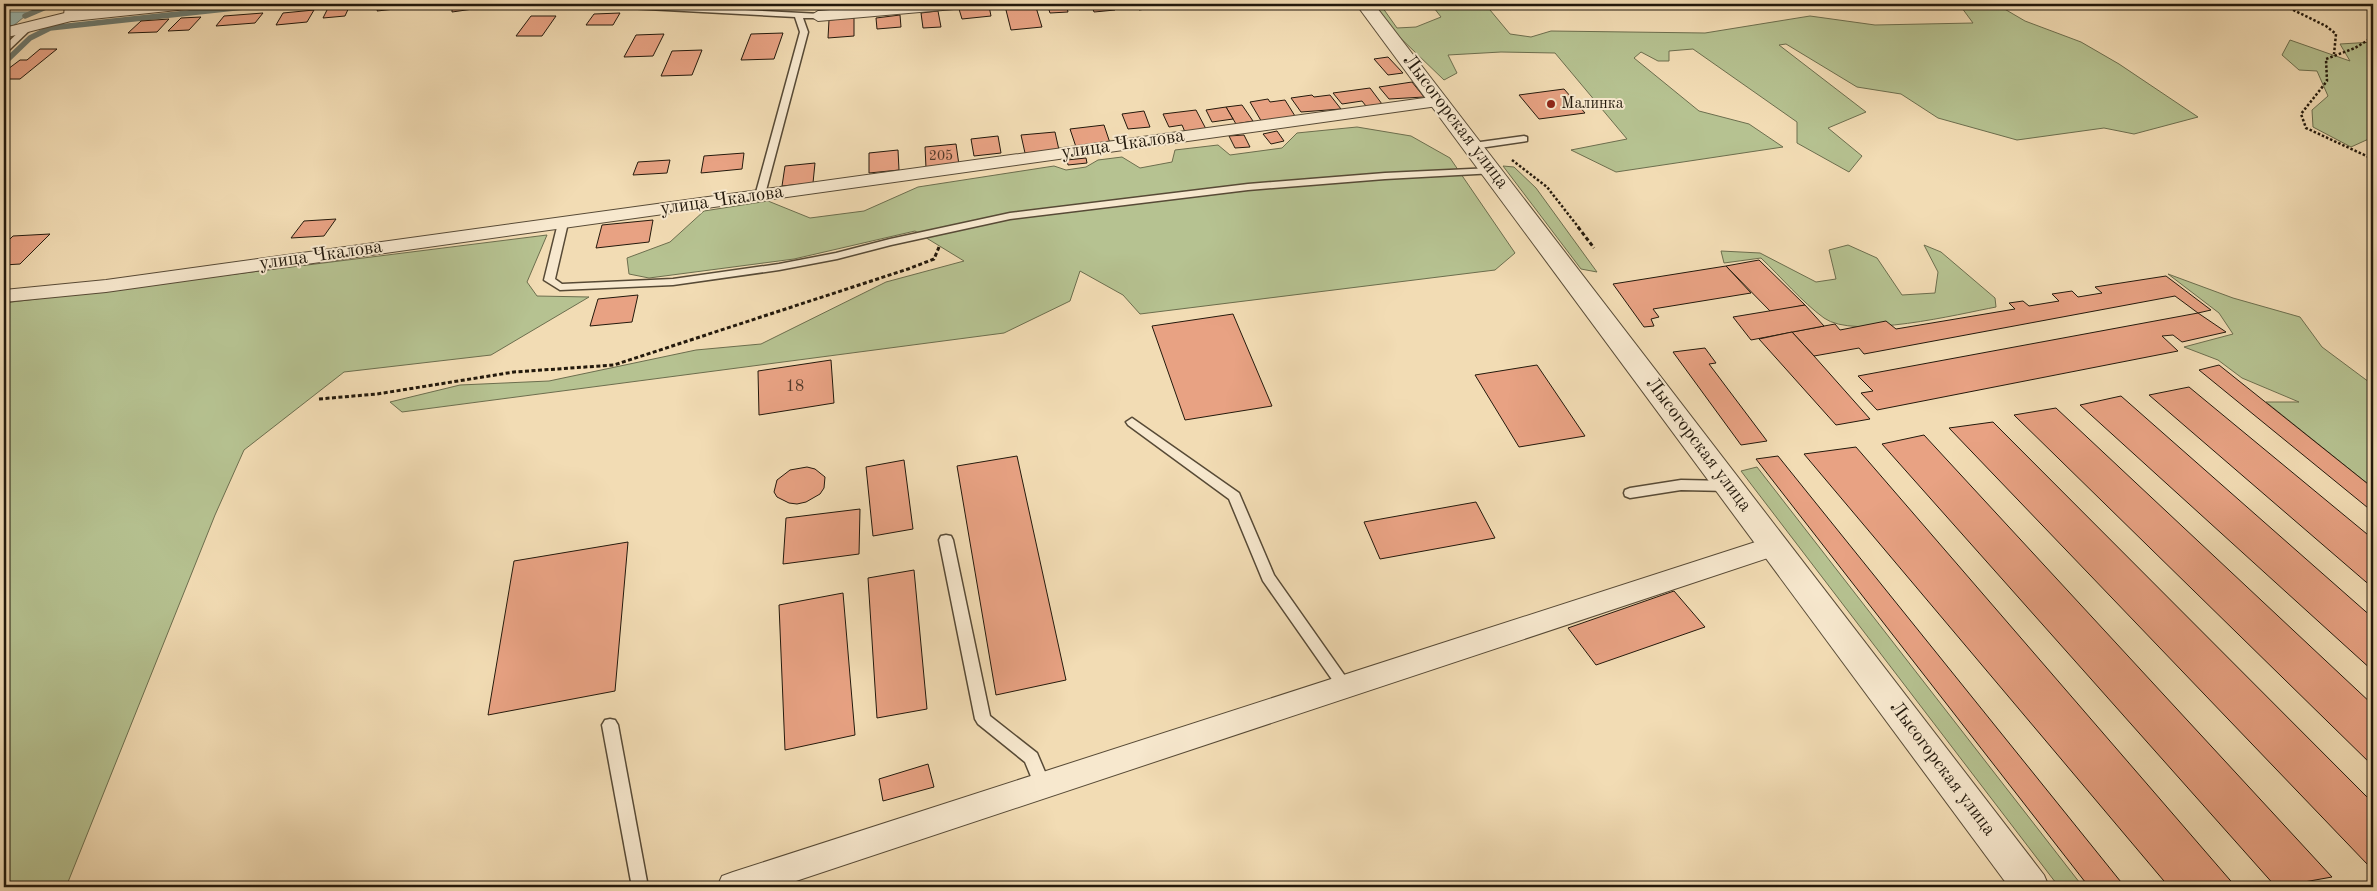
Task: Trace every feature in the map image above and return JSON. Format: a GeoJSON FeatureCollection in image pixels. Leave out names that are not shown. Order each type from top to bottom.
{"type":"FeatureCollection","features":[{"type":"Feature","properties":{"kind":"street"},"geometry":{"type":"LineString","coordinates":[[4,33],[27,29],[73,10],[187,4]]}},
{"type":"Feature","properties":{"kind":"street"},"geometry":{"type":"LineString","coordinates":[[818,16],[853,8],[954,4]]}},
{"type":"Feature","properties":{"kind":"street","name":"Лысогорская улица"},"geometry":{"type":"LineString","coordinates":[[1365,4],[1474,146],[1499,163],[1729,486],[2030,887]]}},
{"type":"Feature","properties":{"kind":"street","name":"улица Чкалова"},"geometry":{"type":"LineString","coordinates":[[4,296],[116,284],[1439,101]]}},
{"type":"Feature","properties":{"kind":"street"},"geometry":{"type":"LineString","coordinates":[[733,887],[1774,546]]}},
{"type":"Feature","properties":{"kind":"lane"},"geometry":{"type":"LineString","coordinates":[[590,4],[818,16]]}},
{"type":"Feature","properties":{"kind":"lane"},"geometry":{"type":"LineString","coordinates":[[760,196],[804,32],[798,15]]}},
{"type":"Feature","properties":{"kind":"lane"},"geometry":{"type":"LineString","coordinates":[[4,50],[27,29]]}},
{"type":"Feature","properties":{"kind":"lane"},"geometry":{"type":"LineString","coordinates":[[1474,146],[1524,139]]}},
{"type":"Feature","properties":{"kind":"lane"},"geometry":{"type":"LineString","coordinates":[[563,223],[549,280],[560,286],[673,282],[779,267],[1010,216],[1248,187],[1385,176],[1499,163]]}},
{"type":"Feature","properties":{"kind":"lane"},"geometry":{"type":"LineString","coordinates":[[1132,422],[1234,496],[1268,577],[1345,686]]}},
{"type":"Feature","properties":{"kind":"lane"},"geometry":{"type":"LineString","coordinates":[[1630,493],[1681,485],[1729,486]]}},
{"type":"Feature","properties":{"kind":"lane"},"geometry":{"type":"LineString","coordinates":[[946,540],[983,719],[1031,758],[1043,786]]}},
{"type":"Feature","properties":{"kind":"lane"},"geometry":{"type":"LineString","coordinates":[[610,725],[640,887]]}},
{"type":"Feature","properties":{"kind":"path"},"geometry":{"type":"LineString","coordinates":[[2281,4],[2326,26],[2336,34],[2334,54]]}},
{"type":"Feature","properties":{"kind":"path"},"geometry":{"type":"LineString","coordinates":[[2373,37],[2355,48],[2334,54],[2326,59],[2327,81],[2301,114],[2306,128],[2373,159]]}},
{"type":"Feature","properties":{"kind":"path"},"geometry":{"type":"LineString","coordinates":[[1499,163],[1547,187],[1594,248]]}},
{"type":"Feature","properties":{"kind":"path"},"geometry":{"type":"LineString","coordinates":[[319,399],[377,394],[448,381],[514,372],[614,365],[908,270],[934,259],[948,230]]}},
{"type":"Feature","properties":{"kind":"green space"},"geometry":{"type":"Polygon","coordinates":[[[1372,4],[1380,4],[1397,28],[1416,27],[1441,17],[1431,4],[1485,4],[1510,34],[1531,37],[1551,31],[1705,33],[1810,16],[1875,25],[1973,23],[1959,4],[1996,4],[2025,21],[2081,42],[2119,64],[2198,117],[2134,134],[2104,128],[2017,140],[1938,118],[1901,94],[1857,87],[1786,44],[1779,45],[1866,112],[1828,128],[1862,156],[1849,172],[1797,143],[1797,122],[1693,49],[1669,51],[1669,61],[1658,61],[1641,52],[1634,58],[1699,111],[1749,124],[1783,147],[1616,172],[1571,150],[1627,139],[1555,53],[1501,52],[1448,55],[1457,73],[1444,80],[1390,28],[1372,4]]]}},
{"type":"Feature","properties":{"kind":"green space"},"geometry":{"type":"Polygon","coordinates":[[[2290,40],[2350,61],[2340,44],[2373,42],[2373,137],[2351,147],[2313,127],[2312,110],[2328,96],[2317,71],[2299,70],[2282,55],[2290,40]]]}},
{"type":"Feature","properties":{"kind":"green space"},"geometry":{"type":"Polygon","coordinates":[[[1357,127],[1411,136],[1450,158],[1515,253],[1495,270],[1140,314],[1123,295],[1080,271],[1070,301],[1004,333],[402,412],[390,402],[460,385],[549,381],[696,350],[761,344],[886,282],[964,261],[915,231],[794,259],[649,278],[629,274],[627,258],[670,242],[704,211],[768,201],[810,218],[864,211],[918,187],[1054,166],[1066,170],[1086,167],[1098,160],[1122,157],[1140,168],[1172,162],[1175,150],[1218,145],[1230,155],[1282,148],[1297,133],[1357,127]]]}},
{"type":"Feature","properties":{"kind":"green space"},"geometry":{"type":"Polygon","coordinates":[[[1503,166],[1514,167],[1536,188],[1597,272],[1581,269],[1503,166]]]}},
{"type":"Feature","properties":{"kind":"green space"},"geometry":{"type":"Polygon","coordinates":[[[547,235],[527,282],[537,296],[589,297],[491,355],[344,372],[244,450],[215,515],[66,887],[4,887],[4,303],[547,235]]]}},
{"type":"Feature","properties":{"kind":"green space"},"geometry":{"type":"Polygon","coordinates":[[[1848,245],[1877,258],[1902,295],[1935,293],[1938,272],[1924,245],[1941,252],[1995,298],[1996,307],[1882,326],[1858,327],[1838,324],[1816,312],[1761,258],[1724,263],[1721,251],[1760,253],[1816,282],[1836,279],[1829,250],[1848,245]]]}},
{"type":"Feature","properties":{"kind":"green space"},"geometry":{"type":"Polygon","coordinates":[[[2168,274],[2233,298],[2300,317],[2322,347],[2373,385],[2373,488],[2266,402],[2299,402],[2242,378],[2218,360],[2184,347],[2233,334],[2219,313],[2168,274]]]}},
{"type":"Feature","properties":{"kind":"green space"},"geometry":{"type":"Polygon","coordinates":[[[1757,467],[2083,887],[2059,887],[1741,471],[1757,467]]]}},
{"type":"Feature","properties":{"kind":"water"},"geometry":{"type":"Polygon","coordinates":[[[4,12],[30,12],[13,26],[4,26],[4,12]]]}},
{"type":"Feature","properties":{"kind":"building"},"geometry":{"type":"Polygon","coordinates":[[[380,4],[414,4],[413,7],[377,11],[380,4]]]}},
{"type":"Feature","properties":{"kind":"building"},"geometry":{"type":"Polygon","coordinates":[[[423,4],[442,4],[442,6],[422,9],[423,4]]]}},
{"type":"Feature","properties":{"kind":"building"},"geometry":{"type":"Polygon","coordinates":[[[452,4],[480,4],[480,8],[452,12],[452,4]]]}},
{"type":"Feature","properties":{"kind":"building"},"geometry":{"type":"Polygon","coordinates":[[[1035,4],[1042,27],[1011,30],[1005,6],[1035,4]]]}},
{"type":"Feature","properties":{"kind":"building"},"geometry":{"type":"Polygon","coordinates":[[[1047,4],[1066,4],[1068,12],[1050,13],[1047,4]]]}},
{"type":"Feature","properties":{"kind":"building"},"geometry":{"type":"Polygon","coordinates":[[[1091,4],[1113,4],[1115,10],[1094,12],[1091,4]]]}},
{"type":"Feature","properties":{"kind":"building"},"geometry":{"type":"Polygon","coordinates":[[[1136,4],[1164,4],[1166,6],[1139,10],[1136,4]]]}},
{"type":"Feature","properties":{"kind":"building"},"geometry":{"type":"Polygon","coordinates":[[[350,5],[345,16],[323,18],[328,8],[350,5]]]}},
{"type":"Feature","properties":{"kind":"building"},"geometry":{"type":"Polygon","coordinates":[[[989,6],[991,16],[962,19],[959,9],[989,6]]]}},
{"type":"Feature","properties":{"kind":"building"},"geometry":{"type":"Polygon","coordinates":[[[314,10],[307,22],[276,25],[283,13],[314,10]]]}},
{"type":"Feature","properties":{"kind":"building"},"geometry":{"type":"Polygon","coordinates":[[[938,11],[941,27],[923,28],[921,13],[938,11]]]}},
{"type":"Feature","properties":{"kind":"building"},"geometry":{"type":"Polygon","coordinates":[[[263,13],[255,23],[216,26],[224,16],[263,13]]]}},
{"type":"Feature","properties":{"kind":"building"},"geometry":{"type":"Polygon","coordinates":[[[620,13],[613,25],[586,25],[594,14],[620,13]]]}},
{"type":"Feature","properties":{"kind":"building"},"geometry":{"type":"Polygon","coordinates":[[[900,15],[901,27],[877,29],[876,18],[900,15]]]}},
{"type":"Feature","properties":{"kind":"building"},"geometry":{"type":"Polygon","coordinates":[[[531,16],[556,16],[542,36],[516,36],[531,16]]]}},
{"type":"Feature","properties":{"kind":"building"},"geometry":{"type":"Polygon","coordinates":[[[201,17],[189,30],[168,31],[181,18],[201,17]]]}},
{"type":"Feature","properties":{"kind":"building"},"geometry":{"type":"Polygon","coordinates":[[[854,18],[854,36],[828,38],[829,20],[854,18]]]}},
{"type":"Feature","properties":{"kind":"building"},"geometry":{"type":"Polygon","coordinates":[[[169,19],[157,32],[128,33],[141,21],[169,19]]]}},
{"type":"Feature","properties":{"kind":"building"},"geometry":{"type":"Polygon","coordinates":[[[783,33],[774,59],[741,60],[751,34],[783,33]]]}},
{"type":"Feature","properties":{"kind":"building"},"geometry":{"type":"Polygon","coordinates":[[[664,34],[653,56],[624,57],[636,35],[664,34]]]}},
{"type":"Feature","properties":{"kind":"building"},"geometry":{"type":"Polygon","coordinates":[[[40,49],[57,49],[20,79],[4,79],[4,72],[20,60],[27,60],[40,49]]]}},
{"type":"Feature","properties":{"kind":"building"},"geometry":{"type":"Polygon","coordinates":[[[702,50],[692,75],[661,76],[672,51],[702,50]]]}},
{"type":"Feature","properties":{"kind":"building"},"geometry":{"type":"Polygon","coordinates":[[[1388,57],[1403,73],[1388,75],[1374,59],[1388,57]]]}},
{"type":"Feature","properties":{"kind":"building"},"geometry":{"type":"Polygon","coordinates":[[[1412,82],[1424,97],[1389,99],[1379,87],[1412,82]]]}},
{"type":"Feature","properties":{"kind":"building"},"geometry":{"type":"Polygon","coordinates":[[[1370,88],[1382,104],[1366,106],[1362,101],[1342,104],[1333,93],[1370,88]]]}},
{"type":"Feature","properties":{"kind":"building","name":"Малинка"},"geometry":{"type":"Polygon","coordinates":[[[1564,89],[1585,113],[1539,119],[1519,95],[1564,89]]]}},
{"type":"Feature","properties":{"kind":"building"},"geometry":{"type":"Polygon","coordinates":[[[1312,95],[1314,97],[1330,95],[1341,109],[1301,112],[1291,98],[1312,95]]]}},
{"type":"Feature","properties":{"kind":"building"},"geometry":{"type":"Polygon","coordinates":[[[1268,99],[1270,102],[1285,100],[1295,116],[1263,124],[1250,102],[1268,99]]]}},
{"type":"Feature","properties":{"kind":"building"},"geometry":{"type":"Polygon","coordinates":[[[1242,105],[1253,121],[1236,124],[1226,107],[1242,105]]]}},
{"type":"Feature","properties":{"kind":"building"},"geometry":{"type":"Polygon","coordinates":[[[1226,107],[1233,119],[1212,122],[1206,110],[1226,107]]]}},
{"type":"Feature","properties":{"kind":"building"},"geometry":{"type":"Polygon","coordinates":[[[1196,110],[1206,129],[1185,132],[1182,125],[1169,127],[1163,114],[1196,110]]]}},
{"type":"Feature","properties":{"kind":"building"},"geometry":{"type":"Polygon","coordinates":[[[1144,111],[1150,127],[1128,129],[1122,114],[1144,111]]]}},
{"type":"Feature","properties":{"kind":"building"},"geometry":{"type":"Polygon","coordinates":[[[1104,125],[1110,143],[1076,147],[1070,129],[1104,125]]]}},
{"type":"Feature","properties":{"kind":"building"},"geometry":{"type":"Polygon","coordinates":[[[1277,131],[1284,141],[1271,144],[1263,134],[1277,131]]]}},
{"type":"Feature","properties":{"kind":"building"},"geometry":{"type":"Polygon","coordinates":[[[1055,132],[1059,150],[1025,153],[1021,135],[1055,132]]]}},
{"type":"Feature","properties":{"kind":"building"},"geometry":{"type":"Polygon","coordinates":[[[1244,135],[1250,147],[1235,148],[1229,136],[1244,135]]]}},
{"type":"Feature","properties":{"kind":"building"},"geometry":{"type":"Polygon","coordinates":[[[998,136],[1001,153],[974,156],[971,139],[998,136]]]}},
{"type":"Feature","properties":{"kind":"building"},"geometry":{"type":"Polygon","coordinates":[[[956,144],[959,165],[926,168],[925,147],[956,144]]]}},
{"type":"Feature","properties":{"kind":"building"},"geometry":{"type":"Polygon","coordinates":[[[898,150],[899,170],[869,173],[869,153],[898,150]]]}},
{"type":"Feature","properties":{"kind":"building"},"geometry":{"type":"Polygon","coordinates":[[[744,153],[742,169],[701,173],[704,156],[744,153]]]}},
{"type":"Feature","properties":{"kind":"building"},"geometry":{"type":"Polygon","coordinates":[[[1086,158],[1087,163],[1068,165],[1067,160],[1086,158]]]}},
{"type":"Feature","properties":{"kind":"building"},"geometry":{"type":"Polygon","coordinates":[[[670,160],[667,173],[633,175],[638,162],[670,160]]]}},
{"type":"Feature","properties":{"kind":"building"},"geometry":{"type":"Polygon","coordinates":[[[815,163],[813,183],[782,186],[785,166],[815,163]]]}},
{"type":"Feature","properties":{"kind":"building"},"geometry":{"type":"Polygon","coordinates":[[[336,219],[324,236],[291,238],[304,221],[336,219]]]}},
{"type":"Feature","properties":{"kind":"building"},"geometry":{"type":"Polygon","coordinates":[[[653,220],[649,242],[596,248],[602,225],[653,220]]]}},
{"type":"Feature","properties":{"kind":"building"},"geometry":{"type":"Polygon","coordinates":[[[50,234],[20,264],[4,265],[4,245],[13,236],[50,234]]]}},
{"type":"Feature","properties":{"kind":"building"},"geometry":{"type":"Polygon","coordinates":[[[1759,260],[1805,305],[1771,312],[1726,266],[1759,260]]]}},
{"type":"Feature","properties":{"kind":"building"},"geometry":{"type":"Polygon","coordinates":[[[1726,266],[1751,293],[1653,309],[1659,317],[1651,319],[1654,326],[1644,327],[1613,284],[1726,266]]]}},
{"type":"Feature","properties":{"kind":"building"},"geometry":{"type":"Polygon","coordinates":[[[2166,276],[2211,310],[2198,313],[2175,296],[1864,354],[1859,348],[1814,356],[1792,332],[1835,324],[1840,330],[1886,321],[1896,329],[2015,309],[2009,303],[2023,301],[2029,306],[2059,301],[2052,294],[2072,291],[2078,297],[2102,293],[2095,287],[2166,276]]]}},
{"type":"Feature","properties":{"kind":"building"},"geometry":{"type":"Polygon","coordinates":[[[638,295],[632,322],[590,326],[598,299],[638,295]]]}},
{"type":"Feature","properties":{"kind":"building"},"geometry":{"type":"Polygon","coordinates":[[[1805,305],[1824,326],[1751,340],[1733,317],[1805,305]]]}},
{"type":"Feature","properties":{"kind":"building"},"geometry":{"type":"Polygon","coordinates":[[[2198,313],[2226,332],[2182,342],[2173,335],[2162,336],[2178,351],[1877,410],[1861,393],[1873,391],[1858,376],[2198,313]]]}},
{"type":"Feature","properties":{"kind":"building"},"geometry":{"type":"Polygon","coordinates":[[[1233,314],[1272,406],[1185,420],[1152,326],[1233,314]]]}},
{"type":"Feature","properties":{"kind":"building"},"geometry":{"type":"Polygon","coordinates":[[[1792,332],[1870,419],[1836,425],[1759,339],[1792,332]]]}},
{"type":"Feature","properties":{"kind":"building"},"geometry":{"type":"Polygon","coordinates":[[[1705,348],[1716,363],[1709,364],[1767,441],[1741,445],[1673,352],[1705,348]]]}},
{"type":"Feature","properties":{"kind":"building"},"geometry":{"type":"Polygon","coordinates":[[[831,360],[834,403],[759,415],[758,371],[831,360]]]}},
{"type":"Feature","properties":{"kind":"building"},"geometry":{"type":"Polygon","coordinates":[[[1537,365],[1585,436],[1519,447],[1475,375],[1537,365]]]}},
{"type":"Feature","properties":{"kind":"building"},"geometry":{"type":"Polygon","coordinates":[[[2219,365],[2373,488],[2373,512],[2199,370],[2219,365]]]}},
{"type":"Feature","properties":{"kind":"building"},"geometry":{"type":"Polygon","coordinates":[[[2189,387],[2373,539],[2373,588],[2149,395],[2189,387]]]}},
{"type":"Feature","properties":{"kind":"building"},"geometry":{"type":"Polygon","coordinates":[[[2121,396],[2373,618],[2373,671],[2080,405],[2121,396]]]}},
{"type":"Feature","properties":{"kind":"building"},"geometry":{"type":"Polygon","coordinates":[[[2056,408],[2373,705],[2373,766],[2014,415],[2056,408]]]}},
{"type":"Feature","properties":{"kind":"building"},"geometry":{"type":"Polygon","coordinates":[[[1993,422],[2373,803],[2373,863],[2368,865],[1949,428],[1993,422]]]}},
{"type":"Feature","properties":{"kind":"building"},"geometry":{"type":"Polygon","coordinates":[[[1924,435],[2332,877],[2276,887],[1882,444],[1924,435]]]}},
{"type":"Feature","properties":{"kind":"building"},"geometry":{"type":"Polygon","coordinates":[[[1856,447],[2236,887],[2169,887],[1804,454],[1856,447]]]}},
{"type":"Feature","properties":{"kind":"building"},"geometry":{"type":"Polygon","coordinates":[[[1017,456],[1066,680],[996,695],[957,466],[1017,456]]]}},
{"type":"Feature","properties":{"kind":"building"},"geometry":{"type":"Polygon","coordinates":[[[1778,456],[2125,887],[2089,887],[1756,459],[1778,456]]]}},
{"type":"Feature","properties":{"kind":"building"},"geometry":{"type":"Polygon","coordinates":[[[904,460],[913,529],[873,536],[866,467],[904,460]]]}},
{"type":"Feature","properties":{"kind":"building"},"geometry":{"type":"Polygon","coordinates":[[[807,467],[815,469],[825,477],[824,488],[820,494],[806,502],[797,504],[789,503],[777,497],[774,492],[777,480],[790,470],[807,467]]]}},
{"type":"Feature","properties":{"kind":"building"},"geometry":{"type":"Polygon","coordinates":[[[1476,502],[1495,538],[1380,559],[1364,522],[1476,502]]]}},
{"type":"Feature","properties":{"kind":"building"},"geometry":{"type":"Polygon","coordinates":[[[860,509],[859,554],[783,564],[786,518],[860,509]]]}},
{"type":"Feature","properties":{"kind":"building"},"geometry":{"type":"Polygon","coordinates":[[[628,542],[615,691],[488,715],[514,561],[628,542]]]}},
{"type":"Feature","properties":{"kind":"building"},"geometry":{"type":"Polygon","coordinates":[[[914,570],[927,709],[877,718],[868,578],[914,570]]]}},
{"type":"Feature","properties":{"kind":"building"},"geometry":{"type":"Polygon","coordinates":[[[1674,591],[1705,627],[1596,665],[1568,628],[1674,591]]]}},
{"type":"Feature","properties":{"kind":"building"},"geometry":{"type":"Polygon","coordinates":[[[843,593],[855,735],[785,750],[779,605],[843,593]]]}},
{"type":"Feature","properties":{"kind":"building"},"geometry":{"type":"Polygon","coordinates":[[[928,764],[934,787],[883,801],[879,779],[928,764]]]}},
{"type":"Feature","properties":{"kind":"waterway"},"geometry":{"type":"LineString","coordinates":[[25,16],[53,4]]}},
{"type":"Feature","properties":{"kind":"waterway"},"geometry":{"type":"LineString","coordinates":[[4,63],[30,38],[50,28],[271,4]]}},
{"type":"Feature","properties":{"kind":"place","name":"Малинка"},"geometry":{"type":"Point","coordinates":[1551,104]}}]}
